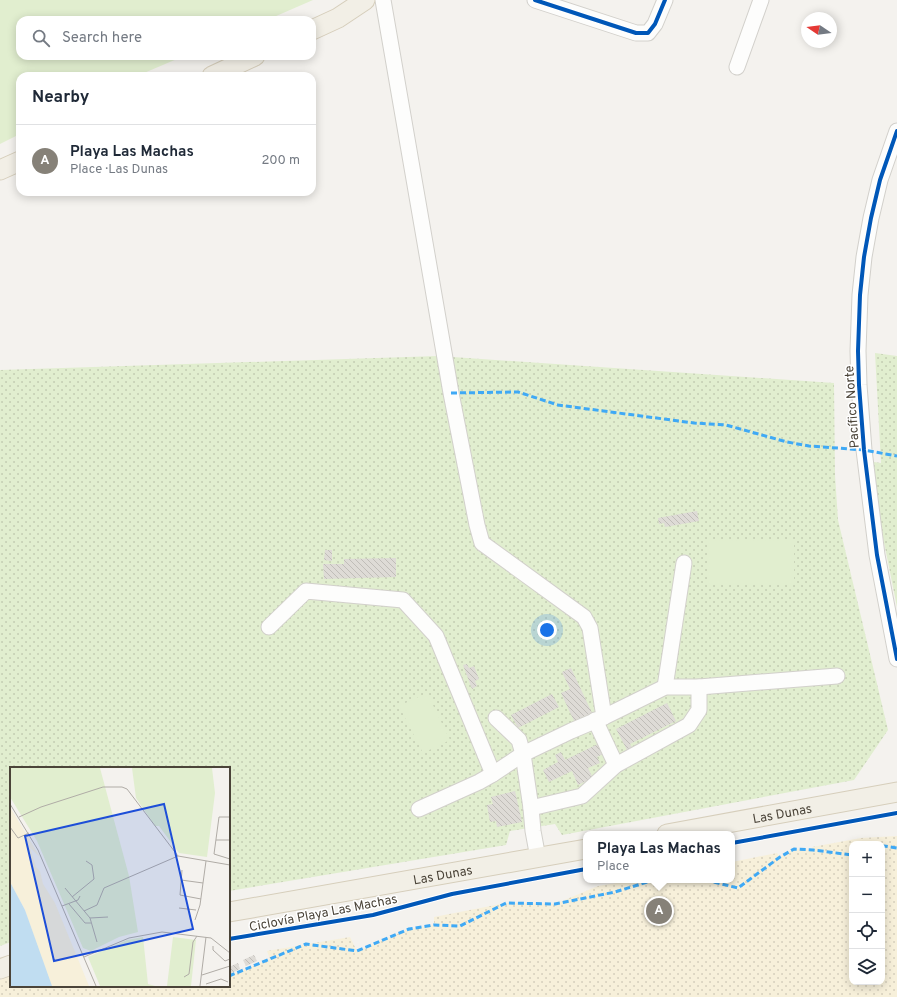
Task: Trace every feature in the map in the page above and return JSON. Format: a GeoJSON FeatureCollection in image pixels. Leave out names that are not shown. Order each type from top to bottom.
{"type":"FeatureCollection","features":[{"type":"Feature","properties":{"kind":"main road"},"geometry":{"type":"LineString","coordinates":[[316,28],[338,18],[365,0]]}},
{"type":"Feature","properties":{"kind":"main road"},"geometry":{"type":"LineString","coordinates":[[221,72],[246,60]]}},
{"type":"Feature","properties":{"kind":"main road"},"geometry":{"type":"LineString","coordinates":[[0,170],[16,163]]}},
{"type":"Feature","properties":{"kind":"main road","name":"Las Dunas"},"geometry":{"type":"LineString","coordinates":[[683,831],[897,792]]}},
{"type":"Feature","properties":{"kind":"main road","name":"Las Dunas"},"geometry":{"type":"LineString","coordinates":[[230,912],[583,850]]}},
{"type":"Feature","properties":{"kind":"main road"},"geometry":{"type":"LineString","coordinates":[[0,969],[10,965]]}},
{"type":"Feature","properties":{"kind":"street"},"geometry":{"type":"LineString","coordinates":[[383,0],[451,393],[477,525],[482,543],[584,617],[590,628],[600,718],[616,765]]}},
{"type":"Feature","properties":{"kind":"street"},"geometry":{"type":"LineString","coordinates":[[535,0],[551,3],[636,33],[648,33],[655,24],[665,0]]}},
{"type":"Feature","properties":{"kind":"street"},"geometry":{"type":"LineString","coordinates":[[737,67],[761,0]]}},
{"type":"Feature","properties":{"kind":"street","name":"Pacífico Norte"},"geometry":{"type":"LineString","coordinates":[[897,131],[880,180],[871,218],[864,257],[860,296],[858,345],[858,384],[864,450],[877,555],[897,659]]}},
{"type":"Feature","properties":{"kind":"street"},"geometry":{"type":"LineString","coordinates":[[665,687],[684,563]]}},
{"type":"Feature","properties":{"kind":"street"},"geometry":{"type":"LineString","coordinates":[[270,627],[306,591],[403,600],[436,636],[494,774]]}},
{"type":"Feature","properties":{"kind":"street"},"geometry":{"type":"LineString","coordinates":[[419,809],[479,782],[494,774],[523,754],[571,730],[665,687],[699,687],[837,676]]}},
{"type":"Feature","properties":{"kind":"street"},"geometry":{"type":"LineString","coordinates":[[531,808],[582,796],[616,765],[689,725],[699,710],[699,687]]}},
{"type":"Feature","properties":{"kind":"street"},"geometry":{"type":"LineString","coordinates":[[496,718],[519,740],[523,754],[538,858]]}},
{"type":"Feature","properties":{"kind":"green space"},"geometry":{"type":"Polygon","coordinates":[[[0,0],[313,0],[276,16],[16,16],[16,60],[175,60],[146,72],[16,72],[16,136],[0,144],[0,0]]]}},
{"type":"Feature","properties":{"kind":"green space"},"geometry":{"type":"Polygon","coordinates":[[[875,353],[897,356],[897,607],[869,468],[874,462],[881,463],[875,353]]]}},
{"type":"Feature","properties":{"kind":"green space"},"geometry":{"type":"Polygon","coordinates":[[[438,356],[834,383],[835,475],[838,520],[888,730],[854,780],[562,835],[555,824],[510,831],[506,845],[230,891],[230,767],[10,767],[10,942],[0,946],[0,370],[438,356]]]}},
{"type":"Feature","properties":{"kind":"green space"},"geometry":{"type":"Polygon","coordinates":[[[707,540],[794,541],[794,585],[707,585],[707,540]]]}},
{"type":"Feature","properties":{"kind":"green space"},"geometry":{"type":"Polygon","coordinates":[[[427,693],[450,740],[423,753],[399,706],[427,693]]]}},
{"type":"Feature","properties":{"kind":"sand"},"geometry":{"type":"Polygon","coordinates":[[[897,836],[897,997],[0,997],[0,980],[10,976],[10,987],[230,987],[230,976],[270,959],[267,951],[350,937],[357,951],[409,929],[434,925],[434,917],[506,903],[555,904],[598,886],[616,883],[735,883],[735,861],[777,853],[780,857],[794,849],[813,850],[812,847],[861,838],[897,836]]]}},
{"type":"Feature","properties":{"kind":"building"},"geometry":{"type":"Polygon","coordinates":[[[697,511],[699,521],[665,527],[664,523],[659,524],[658,518],[697,511]]]}},
{"type":"Feature","properties":{"kind":"building"},"geometry":{"type":"Polygon","coordinates":[[[325,550],[332,550],[332,561],[324,560],[325,550]]]}},
{"type":"Feature","properties":{"kind":"building"},"geometry":{"type":"Polygon","coordinates":[[[396,558],[396,577],[324,579],[323,564],[344,564],[344,559],[396,558]]]}},
{"type":"Feature","properties":{"kind":"building"},"geometry":{"type":"Polygon","coordinates":[[[467,664],[469,668],[474,666],[479,679],[475,681],[477,686],[472,689],[463,665],[467,664]]]}},
{"type":"Feature","properties":{"kind":"building"},"geometry":{"type":"Polygon","coordinates":[[[571,668],[592,713],[574,721],[561,693],[570,689],[562,672],[571,668]]]}},
{"type":"Feature","properties":{"kind":"building"},"geometry":{"type":"Polygon","coordinates":[[[552,694],[559,707],[518,728],[511,715],[552,694]]]}},
{"type":"Feature","properties":{"kind":"building"},"geometry":{"type":"Polygon","coordinates":[[[667,703],[676,721],[630,744],[632,748],[627,750],[616,729],[667,703]]]}},
{"type":"Feature","properties":{"kind":"building"},"geometry":{"type":"Polygon","coordinates":[[[600,743],[605,753],[597,757],[600,763],[588,768],[593,778],[578,785],[572,771],[549,782],[543,770],[558,762],[555,755],[561,752],[565,760],[600,743]]]}},
{"type":"Feature","properties":{"kind":"building"},"geometry":{"type":"Polygon","coordinates":[[[515,791],[522,822],[497,827],[496,821],[490,822],[487,805],[493,804],[491,797],[515,791]]]}},
{"type":"Feature","properties":{"kind":"building"},"geometry":{"type":"Polygon","coordinates":[[[254,955],[257,961],[246,966],[243,960],[254,955]]]}},
{"type":"Feature","properties":{"kind":"building"},"geometry":{"type":"Polygon","coordinates":[[[238,963],[240,969],[230,974],[230,967],[238,963]]]}},
{"type":"Feature","properties":{"kind":"marked path"},"geometry":{"type":"LineString","coordinates":[[451,393],[518,392],[558,405],[694,423],[726,425],[787,442],[809,446],[864,450],[897,456]]}},
{"type":"Feature","properties":{"kind":"marked path"},"geometry":{"type":"LineString","coordinates":[[885,846],[897,848]]}},
{"type":"Feature","properties":{"kind":"marked path"},"geometry":{"type":"LineString","coordinates":[[717,883],[738,888],[780,857],[794,849],[849,855]]}},
{"type":"Feature","properties":{"kind":"marked path"},"geometry":{"type":"LineString","coordinates":[[230,976],[306,944],[357,951],[409,929],[434,925],[460,926],[506,903],[555,904],[615,892],[644,883]]}},
{"type":"Feature","properties":{"kind":"cycle path"},"geometry":{"type":"LineString","coordinates":[[535,0],[636,33],[648,33],[655,24],[665,0]]}},
{"type":"Feature","properties":{"kind":"cycle path"},"geometry":{"type":"LineString","coordinates":[[897,131],[880,180],[864,257],[860,295],[858,351],[864,450],[877,555],[897,659]]}},
{"type":"Feature","properties":{"kind":"cycle path"},"geometry":{"type":"LineString","coordinates":[[735,842],[897,813]]}},
{"type":"Feature","properties":{"kind":"cycle path","name":"Ciclovía Playa Las Machas"},"geometry":{"type":"LineString","coordinates":[[230,939],[373,915],[452,894],[583,870]]}},
{"type":"Feature","properties":{"kind":"place","name":"Playa Las Machas"},"geometry":{"type":"Point","coordinates":[659,911]}}]}
